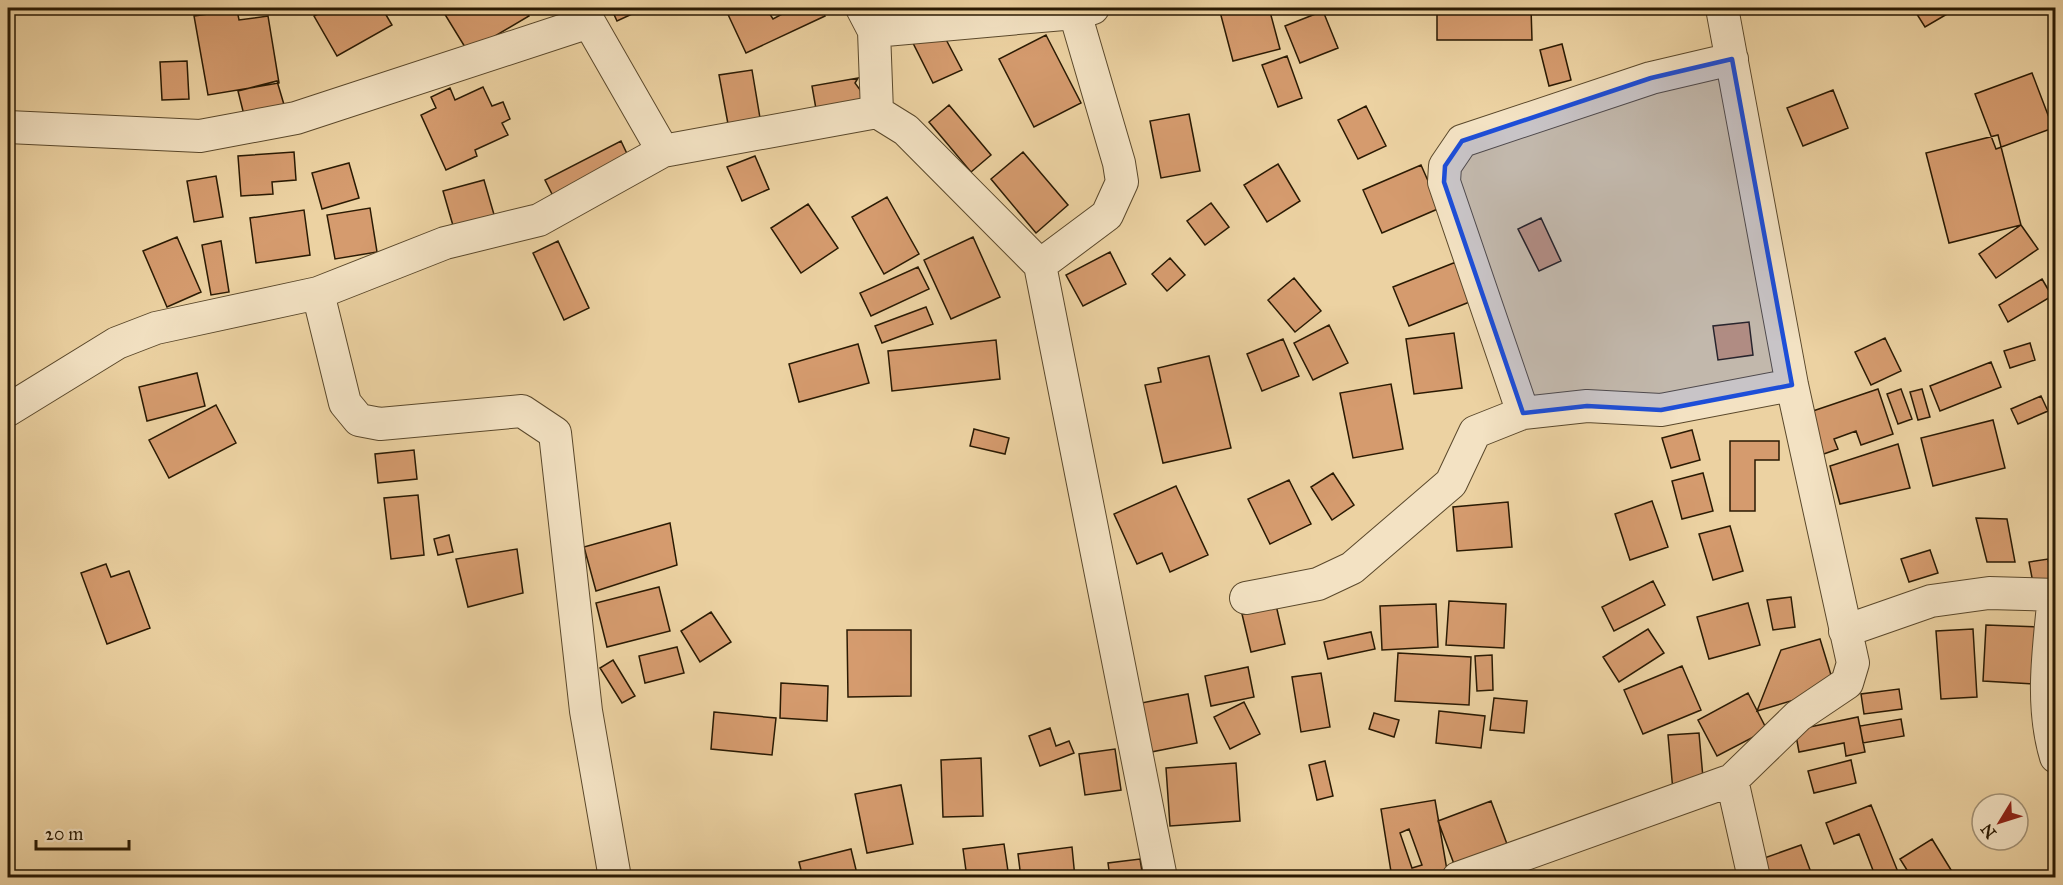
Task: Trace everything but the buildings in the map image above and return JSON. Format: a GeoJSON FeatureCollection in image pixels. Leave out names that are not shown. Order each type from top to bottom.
{"type":"FeatureCollection","features":[{"type":"Feature","properties":{"kind":"street"},"geometry":{"type":"LineString","coordinates":[[1458,878],[1732,780],[1797,716],[1847,683],[1853,663],[1792,385],[1722,8]]}},
{"type":"Feature","properties":{"kind":"street"},"geometry":{"type":"LineString","coordinates":[[877,112],[868,19],[1084,10],[1122,182],[1107,215],[1040,265]]}},
{"type":"Feature","properties":{"kind":"street"},"geometry":{"type":"LineString","coordinates":[[8,127],[200,136],[296,118],[585,15],[663,151]]}},
{"type":"Feature","properties":{"kind":"street"},"geometry":{"type":"LineString","coordinates":[[1523,413],[1444,182],[1445,166],[1462,141],[1651,78],[1732,59]]}},
{"type":"Feature","properties":{"kind":"street"},"geometry":{"type":"LineString","coordinates":[[8,410],[126,339],[156,328],[318,293],[445,243],[539,220],[663,151],[877,112],[906,130],[1040,265],[1161,878]]}},
{"type":"Feature","properties":{"kind":"street"},"geometry":{"type":"LineString","coordinates":[[318,293],[345,403],[359,420],[380,424],[522,411],[555,433],[586,711],[615,878]]}},
{"type":"Feature","properties":{"kind":"street"},"geometry":{"type":"LineString","coordinates":[[1246,598],[1318,584],[1352,568],[1451,483],[1474,432],[1523,413],[1587,406],[1661,410],[1792,385]]}},
{"type":"Feature","properties":{"kind":"street"},"geometry":{"type":"LineString","coordinates":[[1845,631],[1931,601],[1989,593],[2055,595],[2046,688],[2055,757]]}},
{"type":"Feature","properties":{"kind":"street"},"geometry":{"type":"LineString","coordinates":[[1732,780],[1754,878]]}},
{"type":"Feature","properties":{"kind":"highlighted area"},"geometry":{"type":"Polygon","coordinates":[[[1732,59],[1792,385],[1661,410],[1587,406],[1523,413],[1444,182],[1445,166],[1462,141],[1651,78],[1732,59]]]}}]}
